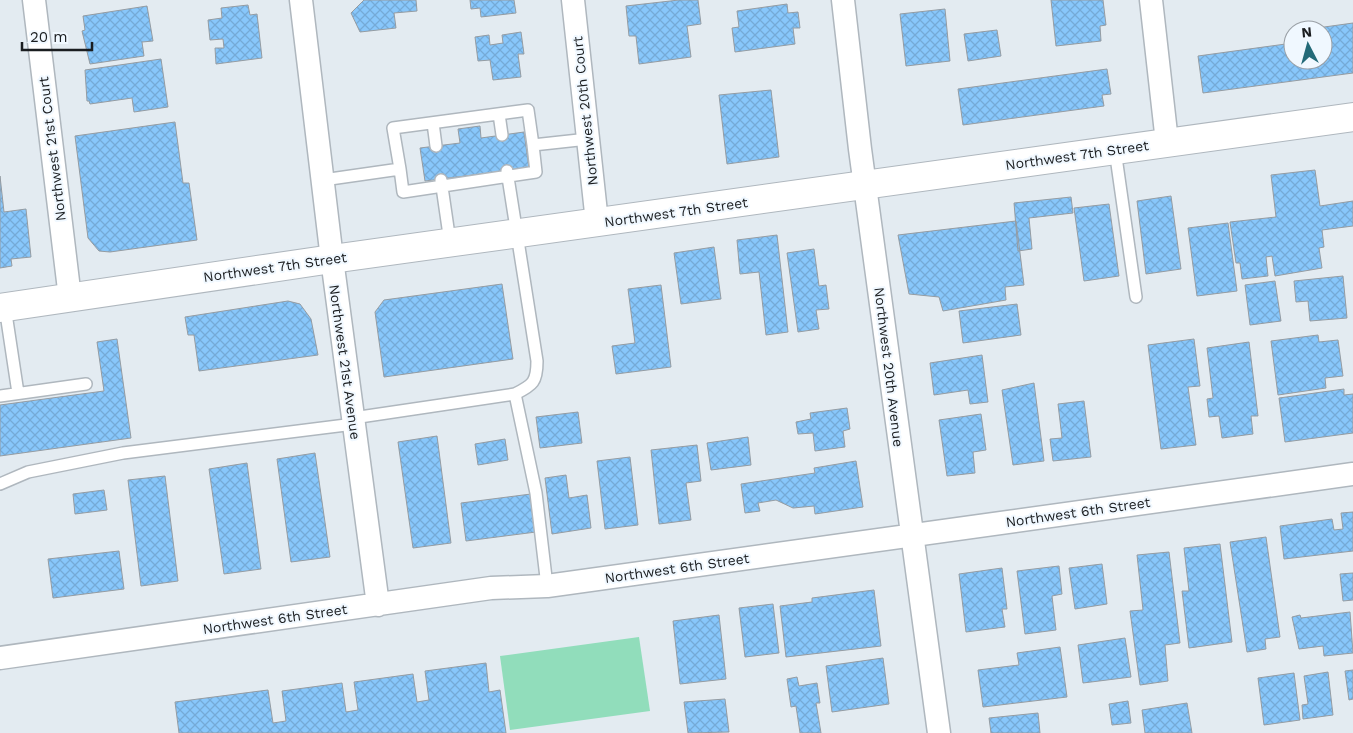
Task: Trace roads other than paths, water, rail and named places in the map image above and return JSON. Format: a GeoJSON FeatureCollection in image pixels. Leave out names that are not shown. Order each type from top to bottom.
{"type":"FeatureCollection","features":[{"type":"Feature","properties":{"kind":"main road","name":"Northwest 7th Street"},"geometry":{"type":"LineString","coordinates":[[2,307],[450,242],[1353,117]]}},
{"type":"Feature","properties":{"kind":"street","name":"Northwest 21st Court"},"geometry":{"type":"LineString","coordinates":[[34,0],[70,298]]}},
{"type":"Feature","properties":{"kind":"street","name":"Northwest 21st Avenue"},"geometry":{"type":"LineString","coordinates":[[301,0],[332,259],[378,605]]}},
{"type":"Feature","properties":{"kind":"street","name":"Northwest 20th Court"},"geometry":{"type":"LineString","coordinates":[[573,0],[597,222]]}},
{"type":"Feature","properties":{"kind":"street","name":"Northwest 20th Avenue"},"geometry":{"type":"LineString","coordinates":[[843,0],[910,535],[939,733]]}},
{"type":"Feature","properties":{"kind":"street"},"geometry":{"type":"LineString","coordinates":[[1151,0],[1167,142]]}},
{"type":"Feature","properties":{"kind":"street","name":"Northwest 6th Street"},"geometry":{"type":"LineString","coordinates":[[0,658],[490,588],[547,586],[1353,474]]}},
{"type":"Feature","properties":{"kind":"lane"},"geometry":{"type":"LineString","coordinates":[[528,110],[536,172],[442,183],[403,192],[394,128],[433,123],[528,110]]}},
{"type":"Feature","properties":{"kind":"lane"},"geometry":{"type":"LineString","coordinates":[[499,114],[502,135]]}},
{"type":"Feature","properties":{"kind":"lane"},"geometry":{"type":"LineString","coordinates":[[433,123],[436,146]]}},
{"type":"Feature","properties":{"kind":"lane"},"geometry":{"type":"LineString","coordinates":[[533,145],[588,139]]}},
{"type":"Feature","properties":{"kind":"lane"},"geometry":{"type":"LineString","coordinates":[[1115,150],[1136,297]]}},
{"type":"Feature","properties":{"kind":"lane"},"geometry":{"type":"LineString","coordinates":[[323,180],[400,169]]}},
{"type":"Feature","properties":{"kind":"lane"},"geometry":{"type":"LineString","coordinates":[[0,484],[28,472],[124,453],[353,421],[515,394],[531,386],[537,376],[537,361],[518,233],[507,174]]}},
{"type":"Feature","properties":{"kind":"lane"},"geometry":{"type":"LineString","coordinates":[[442,183],[450,242]]}},
{"type":"Feature","properties":{"kind":"lane"},"geometry":{"type":"LineString","coordinates":[[2,307],[18,393]]}},
{"type":"Feature","properties":{"kind":"lane"},"geometry":{"type":"LineString","coordinates":[[0,396],[86,384]]}},
{"type":"Feature","properties":{"kind":"lane"},"geometry":{"type":"LineString","coordinates":[[515,394],[536,493],[547,586]]}}]}
